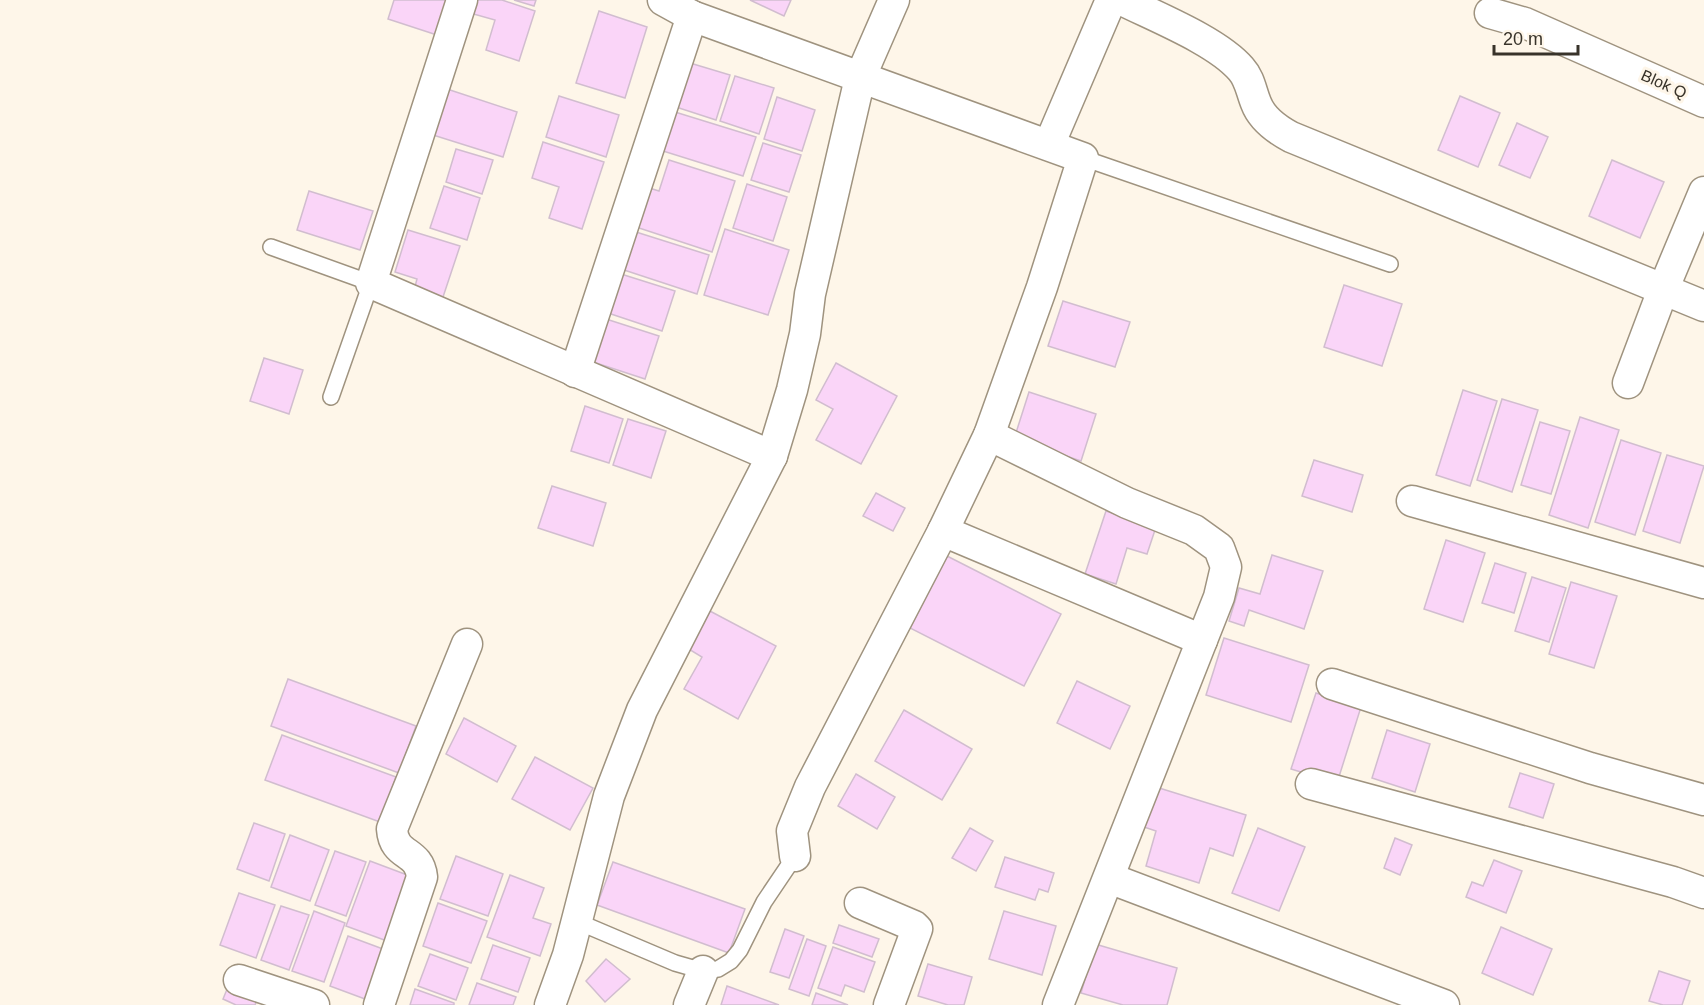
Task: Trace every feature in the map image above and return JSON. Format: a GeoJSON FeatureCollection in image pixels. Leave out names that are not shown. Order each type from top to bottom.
{"type":"FeatureCollection","features":[{"type":"Feature","properties":{"kind":"street"},"geometry":{"type":"LineString","coordinates":[[462,0],[371,283],[772,456]]}},
{"type":"Feature","properties":{"kind":"street"},"geometry":{"type":"LineString","coordinates":[[663,0],[692,16],[1083,158],[1042,287],[989,435],[943,531],[810,787],[792,831],[795,855]]}},
{"type":"Feature","properties":{"kind":"street"},"geometry":{"type":"LineString","coordinates":[[550,1005],[568,956],[609,796],[642,710],[772,456],[792,390],[805,334],[810,294],[860,78],[894,0]]}},
{"type":"Feature","properties":{"kind":"street"},"geometry":{"type":"LineString","coordinates":[[1049,145],[1111,0]]}},
{"type":"Feature","properties":{"kind":"street"},"geometry":{"type":"LineString","coordinates":[[1122,0],[1218,49],[1242,70],[1250,85],[1256,105],[1266,120],[1277,129],[1704,306]]}},
{"type":"Feature","properties":{"kind":"street","name":"Blok Q"},"geometry":{"type":"LineString","coordinates":[[1490,13],[1525,23],[1704,102]]}},
{"type":"Feature","properties":{"kind":"street"},"geometry":{"type":"LineString","coordinates":[[575,372],[692,16]]}},
{"type":"Feature","properties":{"kind":"street"},"geometry":{"type":"LineString","coordinates":[[1628,382],[1704,192]]}},
{"type":"Feature","properties":{"kind":"street"},"geometry":{"type":"LineString","coordinates":[[989,435],[1127,503],[1194,530],[1219,548],[1226,567],[1219,597],[1158,746],[1109,878],[1058,1005]]}},
{"type":"Feature","properties":{"kind":"street"},"geometry":{"type":"LineString","coordinates":[[1412,501],[1704,583]]}},
{"type":"Feature","properties":{"kind":"street"},"geometry":{"type":"LineString","coordinates":[[943,531],[1202,640]]}},
{"type":"Feature","properties":{"kind":"street"},"geometry":{"type":"LineString","coordinates":[[379,1005],[422,877],[418,861],[396,846],[392,829],[467,644]]}},
{"type":"Feature","properties":{"kind":"street"},"geometry":{"type":"LineString","coordinates":[[1332,684],[1590,768],[1704,801]]}},
{"type":"Feature","properties":{"kind":"street"},"geometry":{"type":"LineString","coordinates":[[1311,784],[1704,892]]}},
{"type":"Feature","properties":{"kind":"street"},"geometry":{"type":"LineString","coordinates":[[1109,878],[1444,1005]]}},
{"type":"Feature","properties":{"kind":"street"},"geometry":{"type":"LineString","coordinates":[[860,903],[917,929],[889,1005]]}},
{"type":"Feature","properties":{"kind":"street"},"geometry":{"type":"LineString","coordinates":[[689,1005],[703,971]]}},
{"type":"Feature","properties":{"kind":"street"},"geometry":{"type":"LineString","coordinates":[[239,980],[314,1005]]}},
{"type":"Feature","properties":{"kind":"lane"},"geometry":{"type":"LineString","coordinates":[[1083,158],[1390,264]]}},
{"type":"Feature","properties":{"kind":"lane"},"geometry":{"type":"LineString","coordinates":[[271,247],[371,283],[331,397]]}},
{"type":"Feature","properties":{"kind":"lane"},"geometry":{"type":"LineString","coordinates":[[576,921],[675,963],[703,971],[718,969],[731,961],[740,950],[764,903],[795,855]]}},
{"type":"Feature","properties":{"kind":"building"},"geometry":{"type":"Polygon","coordinates":[[[394,0],[448,0],[437,35],[388,19],[394,0]]]}},
{"type":"Feature","properties":{"kind":"building"},"geometry":{"type":"Polygon","coordinates":[[[474,0],[502,0],[535,11],[519,61],[486,50],[495,20],[470,13],[474,0]]]}},
{"type":"Feature","properties":{"kind":"building"},"geometry":{"type":"Polygon","coordinates":[[[514,0],[536,0],[534,6],[514,0]]]}},
{"type":"Feature","properties":{"kind":"building"},"geometry":{"type":"Polygon","coordinates":[[[750,0],[791,0],[784,16],[750,0]]]}},
{"type":"Feature","properties":{"kind":"building"},"geometry":{"type":"Polygon","coordinates":[[[599,11],[647,27],[625,98],[576,83],[599,11]]]}},
{"type":"Feature","properties":{"kind":"building"},"geometry":{"type":"Polygon","coordinates":[[[690,63],[730,75],[716,120],[676,107],[690,63]]]}},
{"type":"Feature","properties":{"kind":"building"},"geometry":{"type":"Polygon","coordinates":[[[735,76],[774,88],[759,134],[720,121],[735,76]]]}},
{"type":"Feature","properties":{"kind":"building"},"geometry":{"type":"Polygon","coordinates":[[[447,89],[517,112],[503,157],[433,135],[447,89]]]}},
{"type":"Feature","properties":{"kind":"building"},"geometry":{"type":"Polygon","coordinates":[[[559,96],[619,115],[606,157],[546,137],[559,96]]]}},
{"type":"Feature","properties":{"kind":"building"},"geometry":{"type":"Polygon","coordinates":[[[1460,96],[1500,113],[1478,167],[1438,150],[1460,96]]]}},
{"type":"Feature","properties":{"kind":"building"},"geometry":{"type":"Polygon","coordinates":[[[777,97],[815,110],[802,151],[764,139],[777,97]]]}},
{"type":"Feature","properties":{"kind":"building"},"geometry":{"type":"Polygon","coordinates":[[[675,112],[756,137],[743,176],[663,151],[675,112]]]}},
{"type":"Feature","properties":{"kind":"building"},"geometry":{"type":"Polygon","coordinates":[[[1517,123],[1548,137],[1530,178],[1499,165],[1517,123]]]}},
{"type":"Feature","properties":{"kind":"building"},"geometry":{"type":"Polygon","coordinates":[[[543,142],[604,162],[582,229],[549,218],[559,187],[532,178],[543,142]]]}},
{"type":"Feature","properties":{"kind":"building"},"geometry":{"type":"Polygon","coordinates":[[[763,143],[801,155],[789,192],[751,180],[763,143]]]}},
{"type":"Feature","properties":{"kind":"building"},"geometry":{"type":"Polygon","coordinates":[[[456,149],[493,160],[482,194],[446,182],[456,149]]]}},
{"type":"Feature","properties":{"kind":"building"},"geometry":{"type":"Polygon","coordinates":[[[669,160],[735,181],[712,252],[633,226],[646,187],[659,191],[669,160]]]}},
{"type":"Feature","properties":{"kind":"building"},"geometry":{"type":"Polygon","coordinates":[[[1612,160],[1664,182],[1640,238],[1589,216],[1612,160]]]}},
{"type":"Feature","properties":{"kind":"building"},"geometry":{"type":"Polygon","coordinates":[[[747,184],[787,197],[773,241],[733,228],[747,184]]]}},
{"type":"Feature","properties":{"kind":"building"},"geometry":{"type":"Polygon","coordinates":[[[444,186],[480,198],[467,240],[430,228],[444,186]]]}},
{"type":"Feature","properties":{"kind":"building"},"geometry":{"type":"Polygon","coordinates":[[[309,191],[373,211],[360,250],[297,230],[309,191]]]}},
{"type":"Feature","properties":{"kind":"building"},"geometry":{"type":"Polygon","coordinates":[[[725,229],[789,250],[768,315],[704,295],[725,229]]]}},
{"type":"Feature","properties":{"kind":"building"},"geometry":{"type":"Polygon","coordinates":[[[408,230],[460,246],[441,303],[413,294],[417,279],[395,272],[408,230]]]}},
{"type":"Feature","properties":{"kind":"building"},"geometry":{"type":"Polygon","coordinates":[[[636,232],[709,255],[697,294],[624,270],[636,232]]]}},
{"type":"Feature","properties":{"kind":"building"},"geometry":{"type":"Polygon","coordinates":[[[621,274],[675,291],[662,331],[608,313],[621,274]]]}},
{"type":"Feature","properties":{"kind":"building"},"geometry":{"type":"Polygon","coordinates":[[[1344,285],[1402,304],[1382,366],[1324,347],[1344,285]]]}},
{"type":"Feature","properties":{"kind":"building"},"geometry":{"type":"Polygon","coordinates":[[[1063,301],[1130,322],[1115,367],[1048,346],[1063,301]]]}},
{"type":"Feature","properties":{"kind":"building"},"geometry":{"type":"Polygon","coordinates":[[[606,319],[659,336],[645,379],[593,362],[606,319]]]}},
{"type":"Feature","properties":{"kind":"building"},"geometry":{"type":"Polygon","coordinates":[[[264,358],[303,370],[289,414],[250,401],[264,358]]]}},
{"type":"Feature","properties":{"kind":"building"},"geometry":{"type":"Polygon","coordinates":[[[836,363],[897,396],[861,464],[816,440],[833,409],[816,400],[836,363]]]}},
{"type":"Feature","properties":{"kind":"building"},"geometry":{"type":"Polygon","coordinates":[[[1463,390],[1497,401],[1470,486],[1436,475],[1463,390]]]}},
{"type":"Feature","properties":{"kind":"building"},"geometry":{"type":"Polygon","coordinates":[[[1029,392],[1096,414],[1081,461],[1014,439],[1029,392]]]}},
{"type":"Feature","properties":{"kind":"building"},"geometry":{"type":"Polygon","coordinates":[[[1502,399],[1538,410],[1512,492],[1477,480],[1502,399]]]}},
{"type":"Feature","properties":{"kind":"building"},"geometry":{"type":"Polygon","coordinates":[[[585,406],[623,419],[609,463],[571,451],[585,406]]]}},
{"type":"Feature","properties":{"kind":"building"},"geometry":{"type":"Polygon","coordinates":[[[1580,417],[1619,430],[1588,528],[1549,515],[1580,417]]]}},
{"type":"Feature","properties":{"kind":"building"},"geometry":{"type":"Polygon","coordinates":[[[628,419],[666,431],[651,478],[613,465],[628,419]]]}},
{"type":"Feature","properties":{"kind":"building"},"geometry":{"type":"Polygon","coordinates":[[[1540,422],[1570,431],[1551,494],[1521,485],[1540,422]]]}},
{"type":"Feature","properties":{"kind":"building"},"geometry":{"type":"Polygon","coordinates":[[[1621,440],[1661,453],[1635,535],[1595,522],[1621,440]]]}},
{"type":"Feature","properties":{"kind":"building"},"geometry":{"type":"Polygon","coordinates":[[[1667,455],[1704,466],[1680,543],[1643,531],[1667,455]]]}},
{"type":"Feature","properties":{"kind":"building"},"geometry":{"type":"Polygon","coordinates":[[[1314,460],[1363,475],[1352,512],[1302,496],[1314,460]]]}},
{"type":"Feature","properties":{"kind":"building"},"geometry":{"type":"Polygon","coordinates":[[[552,486],[606,503],[593,546],[538,528],[552,486]]]}},
{"type":"Feature","properties":{"kind":"building"},"geometry":{"type":"Polygon","coordinates":[[[876,493],[905,508],[893,531],[863,516],[876,493]]]}},
{"type":"Feature","properties":{"kind":"building"},"geometry":{"type":"Polygon","coordinates":[[[1106,511],[1156,527],[1147,554],[1127,548],[1116,584],[1085,574],[1106,511]]]}},
{"type":"Feature","properties":{"kind":"building"},"geometry":{"type":"Polygon","coordinates":[[[1446,540],[1485,553],[1463,622],[1424,609],[1446,540]]]}},
{"type":"Feature","properties":{"kind":"building"},"geometry":{"type":"Polygon","coordinates":[[[1272,555],[1323,571],[1304,629],[1249,610],[1244,626],[1229,621],[1239,588],[1260,594],[1272,555]]]}},
{"type":"Feature","properties":{"kind":"building"},"geometry":{"type":"Polygon","coordinates":[[[947,556],[1061,614],[1024,686],[910,628],[947,556]]]}},
{"type":"Feature","properties":{"kind":"building"},"geometry":{"type":"Polygon","coordinates":[[[1495,563],[1526,573],[1514,613],[1482,603],[1495,563]]]}},
{"type":"Feature","properties":{"kind":"building"},"geometry":{"type":"Polygon","coordinates":[[[1532,577],[1566,588],[1549,642],[1515,631],[1532,577]]]}},
{"type":"Feature","properties":{"kind":"building"},"geometry":{"type":"Polygon","coordinates":[[[1571,582],[1617,596],[1594,668],[1549,654],[1571,582]]]}},
{"type":"Feature","properties":{"kind":"building"},"geometry":{"type":"Polygon","coordinates":[[[708,610],[776,646],[738,719],[684,689],[702,657],[687,648],[708,610]]]}},
{"type":"Feature","properties":{"kind":"building"},"geometry":{"type":"Polygon","coordinates":[[[1224,638],[1309,665],[1291,722],[1206,695],[1224,638]]]}},
{"type":"Feature","properties":{"kind":"building"},"geometry":{"type":"Polygon","coordinates":[[[288,679],[416,726],[399,773],[271,726],[288,679]]]}},
{"type":"Feature","properties":{"kind":"building"},"geometry":{"type":"Polygon","coordinates":[[[1077,681],[1130,706],[1110,749],[1057,723],[1077,681]]]}},
{"type":"Feature","properties":{"kind":"building"},"geometry":{"type":"Polygon","coordinates":[[[1316,693],[1361,707],[1337,783],[1291,769],[1316,693]]]}},
{"type":"Feature","properties":{"kind":"building"},"geometry":{"type":"Polygon","coordinates":[[[904,710],[972,749],[942,800],[875,761],[904,710]]]}},
{"type":"Feature","properties":{"kind":"building"},"geometry":{"type":"Polygon","coordinates":[[[464,718],[516,746],[497,782],[446,754],[464,718]]]}},
{"type":"Feature","properties":{"kind":"building"},"geometry":{"type":"Polygon","coordinates":[[[1387,730],[1430,744],[1415,792],[1372,778],[1387,730]]]}},
{"type":"Feature","properties":{"kind":"building"},"geometry":{"type":"Polygon","coordinates":[[[282,735],[396,777],[380,822],[265,780],[282,735]]]}},
{"type":"Feature","properties":{"kind":"building"},"geometry":{"type":"Polygon","coordinates":[[[535,757],[593,788],[570,830],[512,799],[535,757]]]}},
{"type":"Feature","properties":{"kind":"building"},"geometry":{"type":"Polygon","coordinates":[[[1520,773],[1554,784],[1543,818],[1509,807],[1520,773]]]}},
{"type":"Feature","properties":{"kind":"building"},"geometry":{"type":"Polygon","coordinates":[[[856,774],[895,797],[877,829],[838,806],[856,774]]]}},
{"type":"Feature","properties":{"kind":"building"},"geometry":{"type":"Polygon","coordinates":[[[1156,787],[1246,815],[1233,856],[1210,848],[1199,883],[1146,866],[1156,831],[1144,827],[1156,787]]]}},
{"type":"Feature","properties":{"kind":"building"},"geometry":{"type":"Polygon","coordinates":[[[254,823],[285,834],[269,881],[237,869],[254,823]]]}},
{"type":"Feature","properties":{"kind":"building"},"geometry":{"type":"Polygon","coordinates":[[[970,828],[993,841],[976,871],[952,858],[970,828]]]}},
{"type":"Feature","properties":{"kind":"building"},"geometry":{"type":"Polygon","coordinates":[[[1258,828],[1305,847],[1279,911],[1232,893],[1258,828]]]}},
{"type":"Feature","properties":{"kind":"building"},"geometry":{"type":"Polygon","coordinates":[[[290,835],[329,850],[310,901],[271,887],[290,835]]]}},
{"type":"Feature","properties":{"kind":"building"},"geometry":{"type":"Polygon","coordinates":[[[1395,838],[1412,845],[1400,875],[1384,868],[1395,838]]]}},
{"type":"Feature","properties":{"kind":"building"},"geometry":{"type":"Polygon","coordinates":[[[335,851],[366,862],[346,916],[315,905],[335,851]]]}},
{"type":"Feature","properties":{"kind":"building"},"geometry":{"type":"Polygon","coordinates":[[[456,856],[503,874],[488,916],[440,899],[456,856]]]}},
{"type":"Feature","properties":{"kind":"building"},"geometry":{"type":"Polygon","coordinates":[[[1005,857],[1054,873],[1048,892],[1039,889],[1035,900],[995,887],[1005,857]]]}},
{"type":"Feature","properties":{"kind":"building"},"geometry":{"type":"Polygon","coordinates":[[[1494,860],[1522,871],[1506,913],[1466,897],[1472,882],[1483,886],[1494,860]]]}},
{"type":"Feature","properties":{"kind":"building"},"geometry":{"type":"Polygon","coordinates":[[[370,861],[410,876],[387,941],[346,926],[370,861]]]}},
{"type":"Feature","properties":{"kind":"building"},"geometry":{"type":"Polygon","coordinates":[[[613,862],[745,909],[729,953],[597,905],[613,862]]]}},
{"type":"Feature","properties":{"kind":"building"},"geometry":{"type":"Polygon","coordinates":[[[510,875],[544,888],[533,918],[551,924],[540,956],[487,937],[510,875]]]}},
{"type":"Feature","properties":{"kind":"building"},"geometry":{"type":"Polygon","coordinates":[[[239,893],[275,905],[256,958],[220,945],[239,893]]]}},
{"type":"Feature","properties":{"kind":"building"},"geometry":{"type":"Polygon","coordinates":[[[438,903],[487,921],[471,963],[423,946],[438,903]]]}},
{"type":"Feature","properties":{"kind":"building"},"geometry":{"type":"Polygon","coordinates":[[[281,906],[309,915],[289,970],[261,960],[281,906]]]}},
{"type":"Feature","properties":{"kind":"building"},"geometry":{"type":"Polygon","coordinates":[[[314,911],[345,923],[324,982],[292,971],[314,911]]]}},
{"type":"Feature","properties":{"kind":"building"},"geometry":{"type":"Polygon","coordinates":[[[1004,911],[1056,926],[1042,975],[989,959],[1004,911]]]}},
{"type":"Feature","properties":{"kind":"building"},"geometry":{"type":"Polygon","coordinates":[[[839,925],[879,939],[872,957],[833,943],[839,925]]]}},
{"type":"Feature","properties":{"kind":"building"},"geometry":{"type":"Polygon","coordinates":[[[1501,927],[1552,949],[1533,995],[1482,973],[1501,927]]]}},
{"type":"Feature","properties":{"kind":"building"},"geometry":{"type":"Polygon","coordinates":[[[785,929],[804,936],[789,978],[770,972],[785,929]]]}},
{"type":"Feature","properties":{"kind":"building"},"geometry":{"type":"Polygon","coordinates":[[[348,936],[383,949],[365,999],[330,986],[348,936]]]}},
{"type":"Feature","properties":{"kind":"building"},"geometry":{"type":"Polygon","coordinates":[[[807,939],[826,946],[809,996],[789,989],[807,939]]]}},
{"type":"Feature","properties":{"kind":"building"},"geometry":{"type":"Polygon","coordinates":[[[1095,944],[1177,968],[1167,1005],[1123,1005],[1081,993],[1095,944]]]}},
{"type":"Feature","properties":{"kind":"building"},"geometry":{"type":"Polygon","coordinates":[[[493,945],[530,958],[518,992],[481,979],[493,945]]]}},
{"type":"Feature","properties":{"kind":"building"},"geometry":{"type":"Polygon","coordinates":[[[833,947],[875,962],[864,992],[845,985],[841,996],[818,988],[833,947]]]}},
{"type":"Feature","properties":{"kind":"building"},"geometry":{"type":"Polygon","coordinates":[[[430,954],[468,968],[456,1000],[418,986],[430,954]]]}},
{"type":"Feature","properties":{"kind":"building"},"geometry":{"type":"Polygon","coordinates":[[[606,959],[630,979],[605,1002],[586,981],[606,959]]]}},
{"type":"Feature","properties":{"kind":"building"},"geometry":{"type":"Polygon","coordinates":[[[928,964],[972,977],[964,1005],[948,1005],[918,996],[928,964]]]}},
{"type":"Feature","properties":{"kind":"building"},"geometry":{"type":"Polygon","coordinates":[[[1659,971],[1690,981],[1682,1005],[1663,1005],[1649,1001],[1659,971]]]}},
{"type":"Feature","properties":{"kind":"building"},"geometry":{"type":"Polygon","coordinates":[[[230,982],[260,992],[255,1005],[236,1005],[223,999],[230,982]]]}},
{"type":"Feature","properties":{"kind":"building"},"geometry":{"type":"Polygon","coordinates":[[[477,983],[516,997],[513,1005],[469,1005],[477,983]]]}},
{"type":"Feature","properties":{"kind":"building"},"geometry":{"type":"Polygon","coordinates":[[[727,986],[779,1005],[721,1005],[727,986]]]}},
{"type":"Feature","properties":{"kind":"building"},"geometry":{"type":"Polygon","coordinates":[[[415,989],[454,1003],[454,1005],[410,1005],[415,989]]]}},
{"type":"Feature","properties":{"kind":"building"},"geometry":{"type":"Polygon","coordinates":[[[816,993],[848,1005],[812,1005],[816,993]]]}}]}
